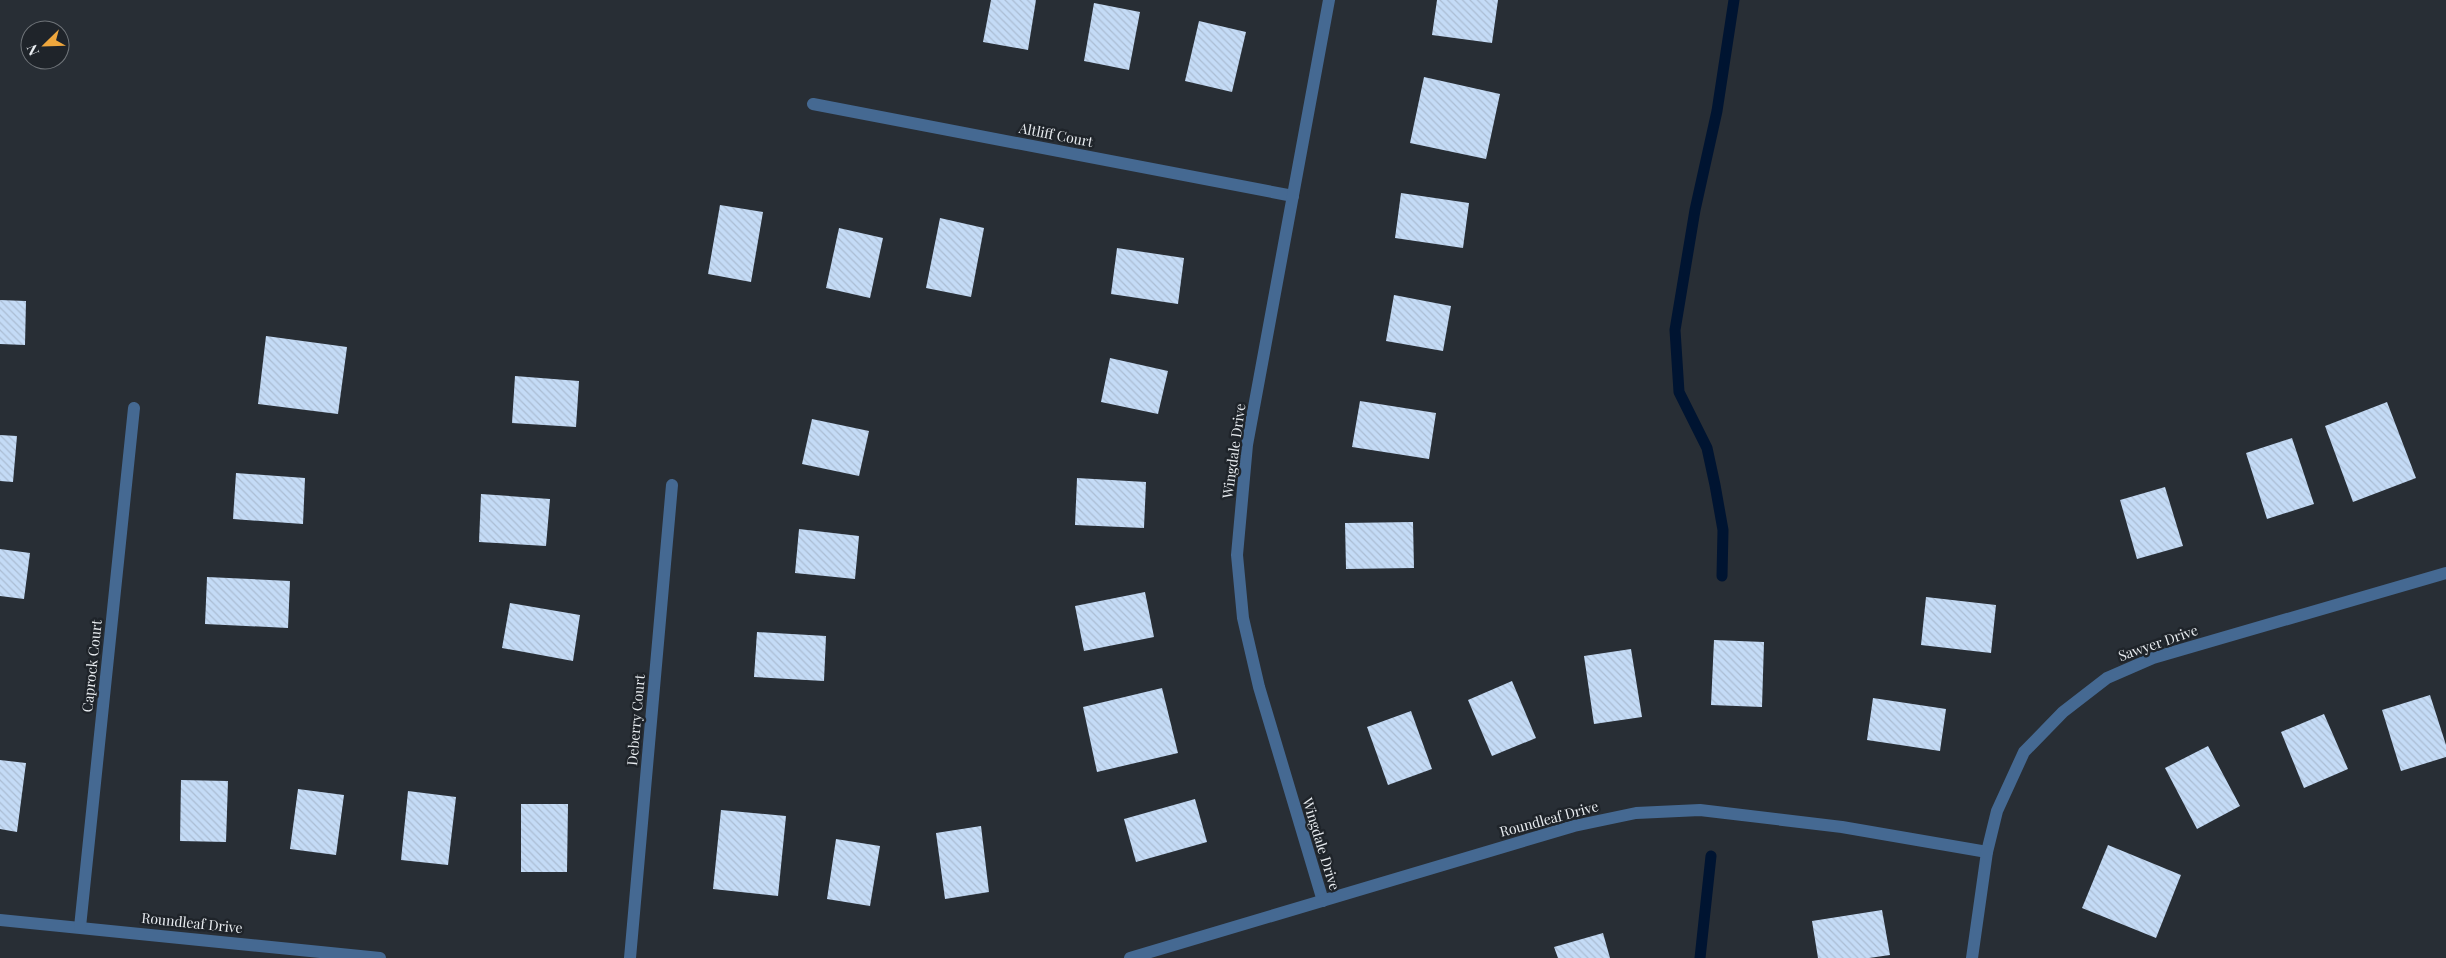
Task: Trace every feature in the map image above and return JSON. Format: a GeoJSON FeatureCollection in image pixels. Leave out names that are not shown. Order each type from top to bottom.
{"type":"FeatureCollection","features":[{"type":"Feature","properties":{"kind":"street","name":"Wingdale Drive"},"geometry":{"type":"LineString","coordinates":[[1323,901],[1259,687],[1243,618],[1237,555],[1247,444],[1329,0]]}},
{"type":"Feature","properties":{"kind":"street","name":"Altliff Court"},"geometry":{"type":"LineString","coordinates":[[813,104],[1293,196]]}},
{"type":"Feature","properties":{"kind":"street","name":"Caprock Court"},"geometry":{"type":"LineString","coordinates":[[80,927],[134,408]]}},
{"type":"Feature","properties":{"kind":"street","name":"Deberry Court"},"geometry":{"type":"LineString","coordinates":[[630,958],[672,485]]}},
{"type":"Feature","properties":{"kind":"street","name":"Sawyer Drive"},"geometry":{"type":"LineString","coordinates":[[1972,958],[1987,852],[1997,811],[2024,752],[2063,712],[2107,678],[2153,658],[2446,573]]}},
{"type":"Feature","properties":{"kind":"street","name":"Roundleaf Drive"},"geometry":{"type":"LineString","coordinates":[[1130,958],[1574,826],[1636,813],[1700,810],[1745,813],[1842,827],[1987,852]]}},
{"type":"Feature","properties":{"kind":"street","name":"Roundleaf Drive"},"geometry":{"type":"LineString","coordinates":[[0,920],[380,958]]}},
{"type":"Feature","properties":{"kind":"building"},"geometry":{"type":"Polygon","coordinates":[[[991,0],[1036,0],[1028,50],[983,42],[991,0]]]}},
{"type":"Feature","properties":{"kind":"building"},"geometry":{"type":"Polygon","coordinates":[[[1437,0],[1498,0],[1492,43],[1432,35],[1437,0]]]}},
{"type":"Feature","properties":{"kind":"building"},"geometry":{"type":"Polygon","coordinates":[[[1094,3],[1140,12],[1129,70],[1084,61],[1094,3]]]}},
{"type":"Feature","properties":{"kind":"building"},"geometry":{"type":"Polygon","coordinates":[[[1199,21],[1246,32],[1232,92],[1185,81],[1199,21]]]}},
{"type":"Feature","properties":{"kind":"building"},"geometry":{"type":"Polygon","coordinates":[[[1424,77],[1500,94],[1486,159],[1410,143],[1424,77]]]}},
{"type":"Feature","properties":{"kind":"building"},"geometry":{"type":"Polygon","coordinates":[[[1401,193],[1469,203],[1463,248],[1395,238],[1401,193]]]}},
{"type":"Feature","properties":{"kind":"building"},"geometry":{"type":"Polygon","coordinates":[[[720,205],[763,212],[751,282],[708,274],[720,205]]]}},
{"type":"Feature","properties":{"kind":"building"},"geometry":{"type":"Polygon","coordinates":[[[940,218],[984,228],[971,297],[926,288],[940,218]]]}},
{"type":"Feature","properties":{"kind":"building"},"geometry":{"type":"Polygon","coordinates":[[[839,228],[883,238],[870,298],[826,288],[839,228]]]}},
{"type":"Feature","properties":{"kind":"building"},"geometry":{"type":"Polygon","coordinates":[[[1117,248],[1184,258],[1178,304],[1111,294],[1117,248]]]}},
{"type":"Feature","properties":{"kind":"building"},"geometry":{"type":"Polygon","coordinates":[[[1394,295],[1451,306],[1443,351],[1386,341],[1394,295]]]}},
{"type":"Feature","properties":{"kind":"building"},"geometry":{"type":"Polygon","coordinates":[[[0,300],[26,301],[25,345],[0,344],[0,300]]]}},
{"type":"Feature","properties":{"kind":"building"},"geometry":{"type":"Polygon","coordinates":[[[266,336],[347,347],[338,414],[258,404],[266,336]]]}},
{"type":"Feature","properties":{"kind":"building"},"geometry":{"type":"Polygon","coordinates":[[[1110,358],[1168,371],[1158,414],[1101,402],[1110,358]]]}},
{"type":"Feature","properties":{"kind":"building"},"geometry":{"type":"Polygon","coordinates":[[[515,376],[579,381],[576,427],[512,423],[515,376]]]}},
{"type":"Feature","properties":{"kind":"building"},"geometry":{"type":"Polygon","coordinates":[[[1360,401],[1436,413],[1429,459],[1352,447],[1360,401]]]}},
{"type":"Feature","properties":{"kind":"building"},"geometry":{"type":"Polygon","coordinates":[[[2387,402],[2416,478],[2353,502],[2325,426],[2387,402]]]}},
{"type":"Feature","properties":{"kind":"building"},"geometry":{"type":"Polygon","coordinates":[[[812,419],[869,431],[859,476],[802,464],[812,419]]]}},
{"type":"Feature","properties":{"kind":"building"},"geometry":{"type":"Polygon","coordinates":[[[0,435],[17,436],[13,482],[0,481],[0,435]]]}},
{"type":"Feature","properties":{"kind":"building"},"geometry":{"type":"Polygon","coordinates":[[[2292,438],[2314,504],[2267,519],[2246,453],[2292,438]]]}},
{"type":"Feature","properties":{"kind":"building"},"geometry":{"type":"Polygon","coordinates":[[[236,473],[305,478],[303,524],[233,519],[236,473]]]}},
{"type":"Feature","properties":{"kind":"building"},"geometry":{"type":"Polygon","coordinates":[[[1077,478],[1146,482],[1144,528],[1075,525],[1077,478]]]}},
{"type":"Feature","properties":{"kind":"building"},"geometry":{"type":"Polygon","coordinates":[[[2165,487],[2183,546],[2137,559],[2120,500],[2165,487]]]}},
{"type":"Feature","properties":{"kind":"building"},"geometry":{"type":"Polygon","coordinates":[[[481,494],[550,499],[546,546],[479,542],[481,494]]]}},
{"type":"Feature","properties":{"kind":"building"},"geometry":{"type":"Polygon","coordinates":[[[1413,522],[1414,568],[1346,569],[1345,523],[1413,522]]]}},
{"type":"Feature","properties":{"kind":"building"},"geometry":{"type":"Polygon","coordinates":[[[799,529],[859,536],[855,579],[795,573],[799,529]]]}},
{"type":"Feature","properties":{"kind":"building"},"geometry":{"type":"Polygon","coordinates":[[[0,549],[30,553],[24,599],[0,596],[0,549]]]}},
{"type":"Feature","properties":{"kind":"building"},"geometry":{"type":"Polygon","coordinates":[[[207,577],[290,581],[288,628],[205,624],[207,577]]]}},
{"type":"Feature","properties":{"kind":"building"},"geometry":{"type":"Polygon","coordinates":[[[1145,592],[1154,637],[1084,651],[1075,606],[1145,592]]]}},
{"type":"Feature","properties":{"kind":"building"},"geometry":{"type":"Polygon","coordinates":[[[1926,597],[1996,605],[1991,653],[1921,645],[1926,597]]]}},
{"type":"Feature","properties":{"kind":"building"},"geometry":{"type":"Polygon","coordinates":[[[510,603],[580,615],[573,661],[502,648],[510,603]]]}},
{"type":"Feature","properties":{"kind":"building"},"geometry":{"type":"Polygon","coordinates":[[[757,632],[826,636],[824,681],[754,677],[757,632]]]}},
{"type":"Feature","properties":{"kind":"building"},"geometry":{"type":"Polygon","coordinates":[[[1714,640],[1764,642],[1762,707],[1711,705],[1714,640]]]}},
{"type":"Feature","properties":{"kind":"building"},"geometry":{"type":"Polygon","coordinates":[[[1631,649],[1642,717],[1594,724],[1584,656],[1631,649]]]}},
{"type":"Feature","properties":{"kind":"building"},"geometry":{"type":"Polygon","coordinates":[[[1512,681],[1536,738],[1492,756],[1468,700],[1512,681]]]}},
{"type":"Feature","properties":{"kind":"building"},"geometry":{"type":"Polygon","coordinates":[[[1162,688],[1178,753],[1097,772],[1083,707],[1162,688]]]}},
{"type":"Feature","properties":{"kind":"building"},"geometry":{"type":"Polygon","coordinates":[[[2430,695],[2446,745],[2446,757],[2401,771],[2382,710],[2430,695]]]}},
{"type":"Feature","properties":{"kind":"building"},"geometry":{"type":"Polygon","coordinates":[[[1873,698],[1946,709],[1940,751],[1867,740],[1873,698]]]}},
{"type":"Feature","properties":{"kind":"building"},"geometry":{"type":"Polygon","coordinates":[[[1411,711],[1432,769],[1388,785],[1367,727],[1411,711]]]}},
{"type":"Feature","properties":{"kind":"building"},"geometry":{"type":"Polygon","coordinates":[[[2324,714],[2348,769],[2304,788],[2281,732],[2324,714]]]}},
{"type":"Feature","properties":{"kind":"building"},"geometry":{"type":"Polygon","coordinates":[[[2208,746],[2240,806],[2197,829],[2165,768],[2208,746]]]}},
{"type":"Feature","properties":{"kind":"building"},"geometry":{"type":"Polygon","coordinates":[[[0,760],[26,763],[17,832],[0,829],[0,760]]]}},
{"type":"Feature","properties":{"kind":"building"},"geometry":{"type":"Polygon","coordinates":[[[181,780],[228,781],[226,842],[180,841],[181,780]]]}},
{"type":"Feature","properties":{"kind":"building"},"geometry":{"type":"Polygon","coordinates":[[[298,789],[344,795],[336,855],[290,849],[298,789]]]}},
{"type":"Feature","properties":{"kind":"building"},"geometry":{"type":"Polygon","coordinates":[[[408,791],[456,797],[448,865],[401,860],[408,791]]]}},
{"type":"Feature","properties":{"kind":"building"},"geometry":{"type":"Polygon","coordinates":[[[1195,799],[1207,842],[1136,862],[1124,819],[1195,799]]]}},
{"type":"Feature","properties":{"kind":"building"},"geometry":{"type":"Polygon","coordinates":[[[521,804],[568,804],[567,872],[521,872],[521,804]]]}},
{"type":"Feature","properties":{"kind":"building"},"geometry":{"type":"Polygon","coordinates":[[[721,810],[786,816],[778,896],[713,889],[721,810]]]}},
{"type":"Feature","properties":{"kind":"building"},"geometry":{"type":"Polygon","coordinates":[[[981,826],[989,892],[945,899],[936,833],[981,826]]]}},
{"type":"Feature","properties":{"kind":"building"},"geometry":{"type":"Polygon","coordinates":[[[836,839],[880,846],[870,906],[827,899],[836,839]]]}},
{"type":"Feature","properties":{"kind":"building"},"geometry":{"type":"Polygon","coordinates":[[[2108,845],[2181,875],[2156,938],[2082,908],[2108,845]]]}},
{"type":"Feature","properties":{"kind":"building"},"geometry":{"type":"Polygon","coordinates":[[[1882,910],[1890,955],[1869,958],[1818,958],[1812,921],[1882,910]]]}},
{"type":"Feature","properties":{"kind":"building"},"geometry":{"type":"Polygon","coordinates":[[[1603,933],[1610,958],[1558,958],[1554,947],[1603,933]]]}},
{"type":"Feature","properties":{"kind":"waterway"},"geometry":{"type":"LineString","coordinates":[[1722,576],[1723,530],[1715,485],[1707,448],[1679,392],[1675,330],[1695,210],[1717,111],[1734,0]]}},
{"type":"Feature","properties":{"kind":"waterway"},"geometry":{"type":"LineString","coordinates":[[1700,958],[1711,856]]}}]}
